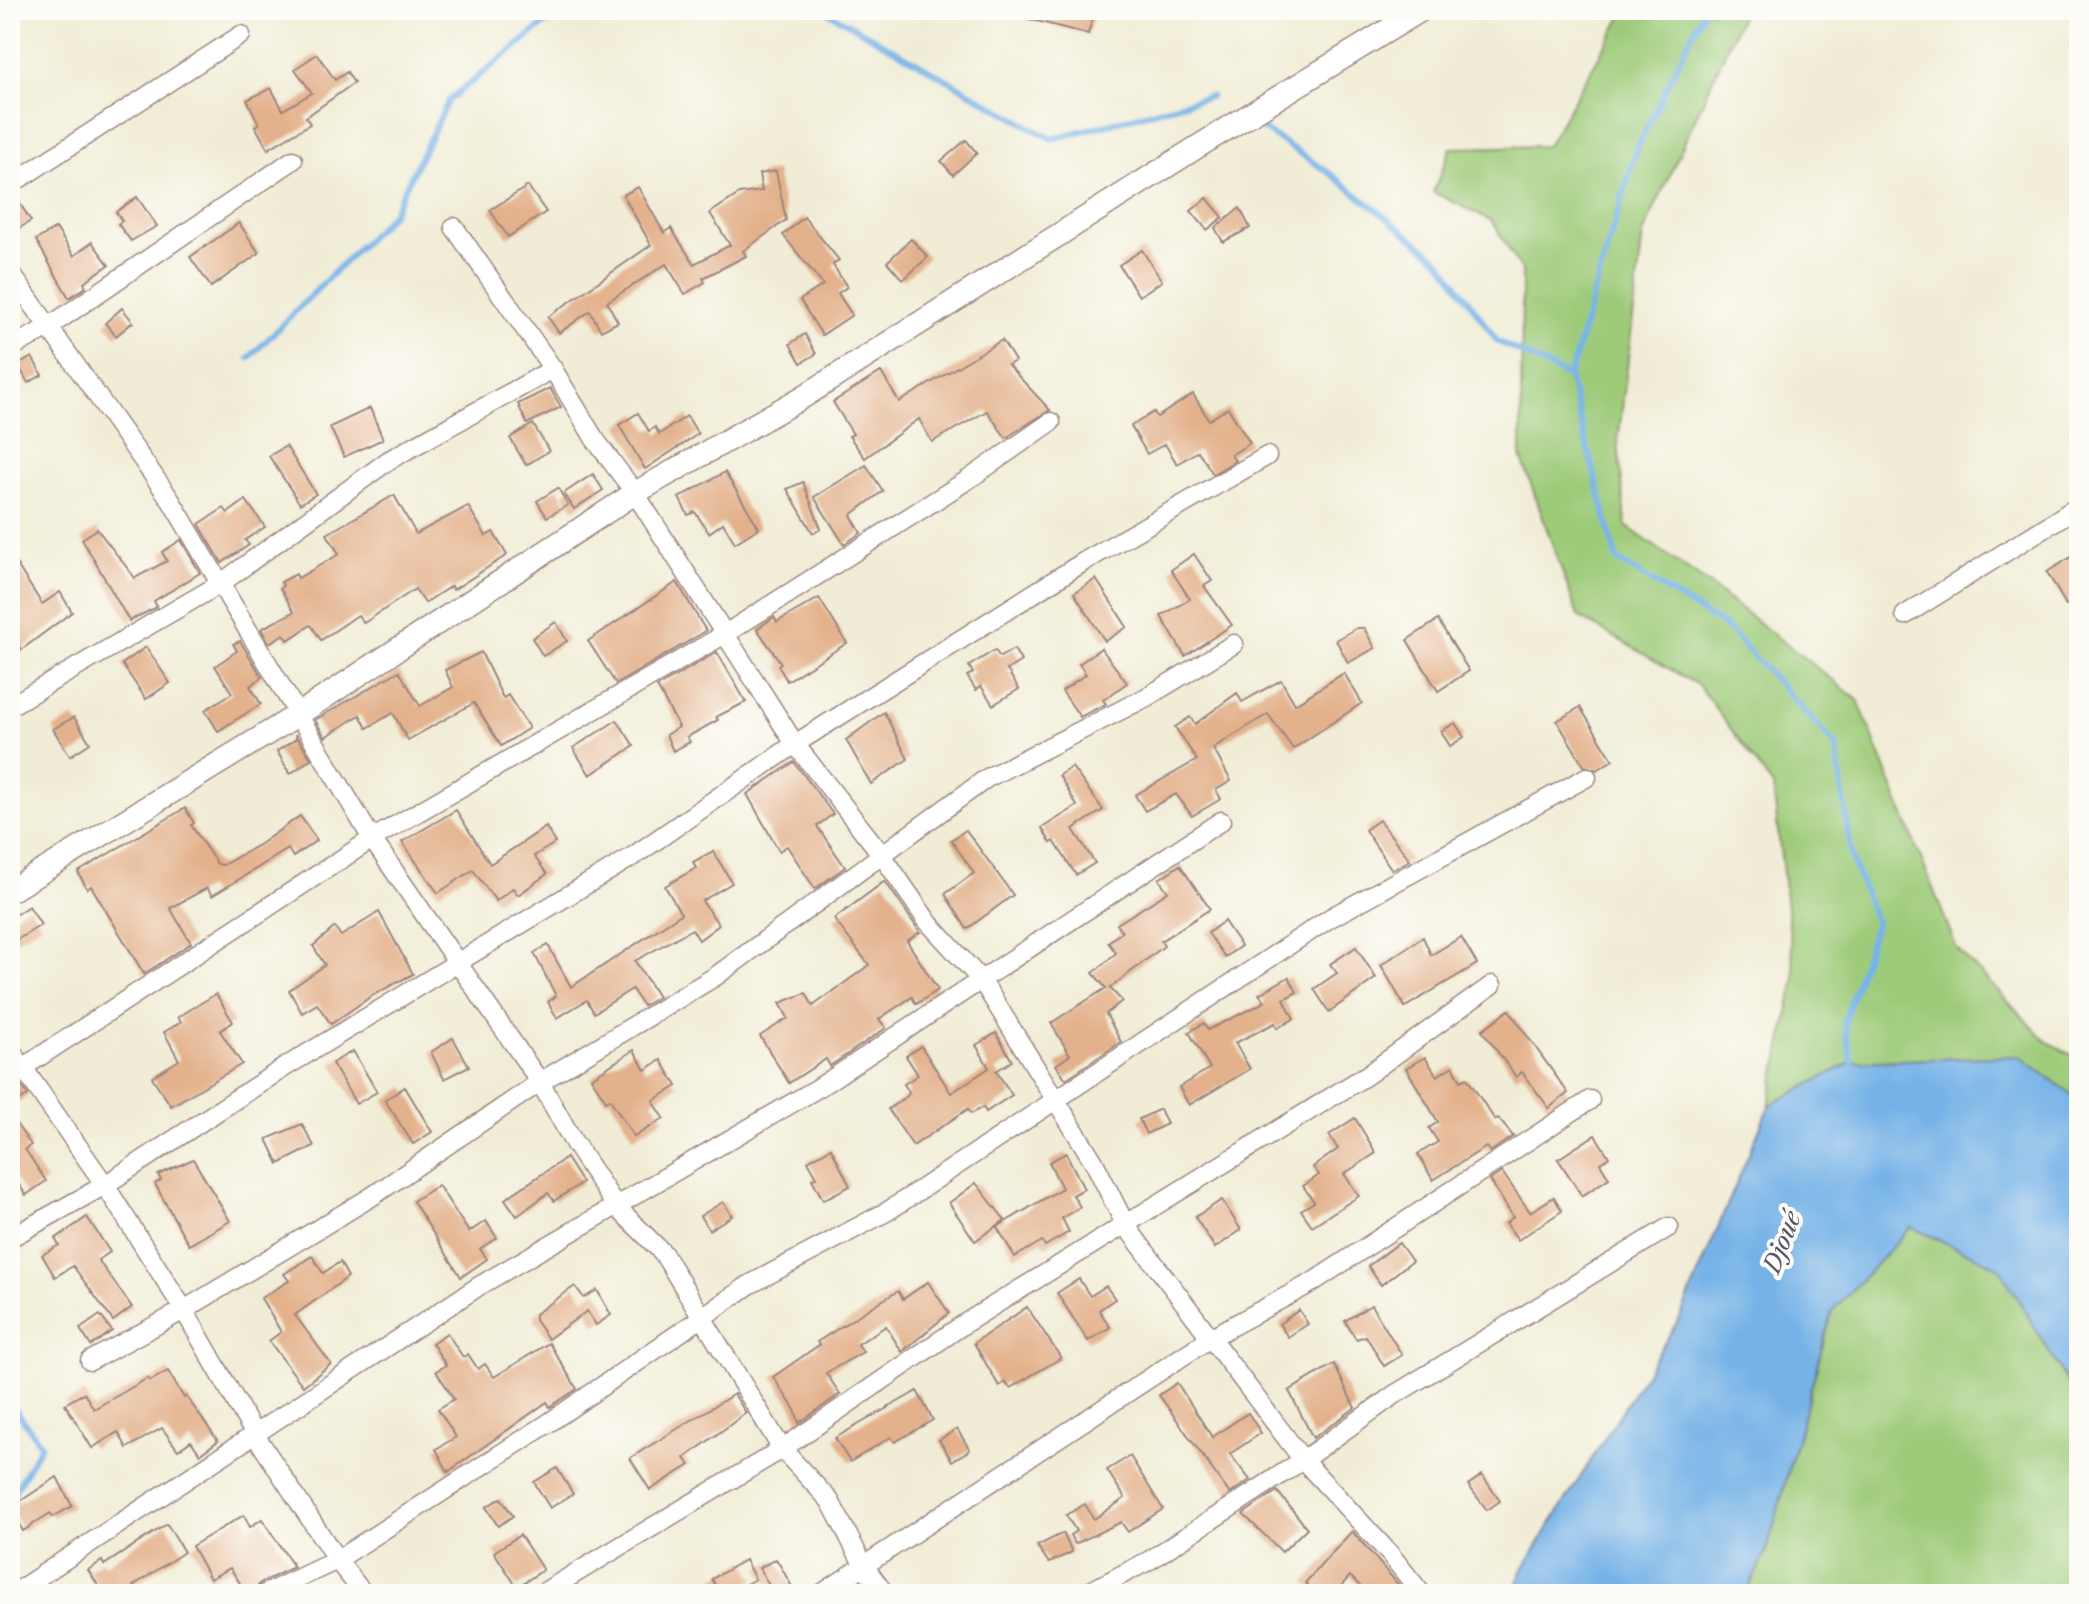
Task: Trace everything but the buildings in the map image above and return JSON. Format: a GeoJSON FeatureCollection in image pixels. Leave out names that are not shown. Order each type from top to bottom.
{"type":"FeatureCollection","features":[{"type":"Feature","properties":{"kind":"street"},"geometry":{"type":"LineString","coordinates":[[10,891],[299,714],[635,493],[803,397],[1414,13]]}},
{"type":"Feature","properties":{"kind":"street"},"geometry":{"type":"LineString","coordinates":[[10,185],[241,35]]}},
{"type":"Feature","properties":{"kind":"street"},"geometry":{"type":"LineString","coordinates":[[10,348],[47,328],[293,160]]}},
{"type":"Feature","properties":{"kind":"street"},"geometry":{"type":"LineString","coordinates":[[454,227],[553,369],[594,438],[635,493],[795,744],[882,855],[928,922],[982,981],[1094,1162],[1126,1226],[1303,1460],[1390,1554],[1421,1593]]}},
{"type":"Feature","properties":{"kind":"street"},"geometry":{"type":"LineString","coordinates":[[10,272],[170,499],[372,839],[540,1082],[573,1141],[616,1206],[663,1253],[699,1317],[782,1449],[830,1501],[864,1566],[885,1594]]}},
{"type":"Feature","properties":{"kind":"street"},"geometry":{"type":"LineString","coordinates":[[10,706],[220,584],[389,460],[553,369]]}},
{"type":"Feature","properties":{"kind":"street"},"geometry":{"type":"LineString","coordinates":[[17,1072],[372,839],[725,634],[969,479],[1051,422]]}},
{"type":"Feature","properties":{"kind":"street"},"geometry":{"type":"LineString","coordinates":[[10,1238],[105,1185],[285,1067],[635,855],[795,744],[1085,561],[1267,456]]}},
{"type":"Feature","properties":{"kind":"street"},"geometry":{"type":"LineString","coordinates":[[1905,615],[2079,506]]}},
{"type":"Feature","properties":{"kind":"street"},"geometry":{"type":"LineString","coordinates":[[90,1361],[184,1310],[371,1197],[540,1082],[716,976],[987,778],[1145,698],[1234,644]]}},
{"type":"Feature","properties":{"kind":"street"},"geometry":{"type":"LineString","coordinates":[[265,1594],[337,1560],[550,1422],[749,1285],[888,1211],[1330,918],[1587,777]]}},
{"type":"Feature","properties":{"kind":"street"},"geometry":{"type":"LineString","coordinates":[[13,1594],[479,1286],[818,1088],[982,981],[1151,864],[1221,821]]}},
{"type":"Feature","properties":{"kind":"street"},"geometry":{"type":"LineString","coordinates":[[541,1594],[782,1449],[967,1322],[1367,1075],[1492,985]]}},
{"type":"Feature","properties":{"kind":"street"},"geometry":{"type":"LineString","coordinates":[[10,1049],[17,1072],[105,1185],[184,1310],[254,1433],[337,1560],[364,1594]]}},
{"type":"Feature","properties":{"kind":"street"},"geometry":{"type":"LineString","coordinates":[[821,1594],[1212,1337],[1313,1282],[1590,1100]]}},
{"type":"Feature","properties":{"kind":"street"},"geometry":{"type":"LineString","coordinates":[[1085,1594],[1150,1560],[1303,1460],[1406,1387],[1669,1227]]}},
{"type":"Feature","properties":{"kind":"green space"},"geometry":{"type":"Polygon","coordinates":[[[1626,10],[1744,10],[1643,234],[1618,442],[1626,526],[1714,588],[1858,700],[1957,949],[2046,1041],[2079,1059],[2079,1100],[2019,1056],[1852,1062],[1769,1106],[1795,979],[1773,786],[1699,686],[1578,616],[1521,456],[1522,271],[1492,221],[1433,192],[1451,148],[1547,146],[1626,10]]]}},
{"type":"Feature","properties":{"kind":"green space"},"geometry":{"type":"Polygon","coordinates":[[[1911,1227],[1999,1267],[2079,1402],[2079,1594],[1746,1594],[1767,1550],[1832,1311],[1911,1227]]]}},
{"type":"Feature","properties":{"kind":"water","name":"Djoué"},"geometry":{"type":"Polygon","coordinates":[[[2019,1056],[2079,1100],[2079,1402],[1999,1267],[1911,1227],[1832,1311],[1767,1550],[1746,1594],[1515,1594],[1521,1572],[1680,1318],[1769,1106],[1852,1062],[2019,1056]]]}},
{"type":"Feature","properties":{"kind":"waterway"},"geometry":{"type":"LineString","coordinates":[[516,10],[549,20]]}},
{"type":"Feature","properties":{"kind":"waterway"},"geometry":{"type":"LineString","coordinates":[[249,358],[392,214],[449,100],[562,10]]}},
{"type":"Feature","properties":{"kind":"waterway"},"geometry":{"type":"LineString","coordinates":[[824,10],[1052,139],[1211,96]]}},
{"type":"Feature","properties":{"kind":"waterway"},"geometry":{"type":"LineString","coordinates":[[1704,10],[1637,148],[1569,377],[1617,560],[1727,628],[1836,745],[1852,859],[1876,923],[1844,1022],[1852,1062]]}},
{"type":"Feature","properties":{"kind":"waterway"},"geometry":{"type":"LineString","coordinates":[[1260,127],[1331,174],[1440,260],[1497,341],[1569,377]]}},
{"type":"Feature","properties":{"kind":"waterway"},"geometry":{"type":"LineString","coordinates":[[10,1402],[41,1445],[10,1500]]}}]}
